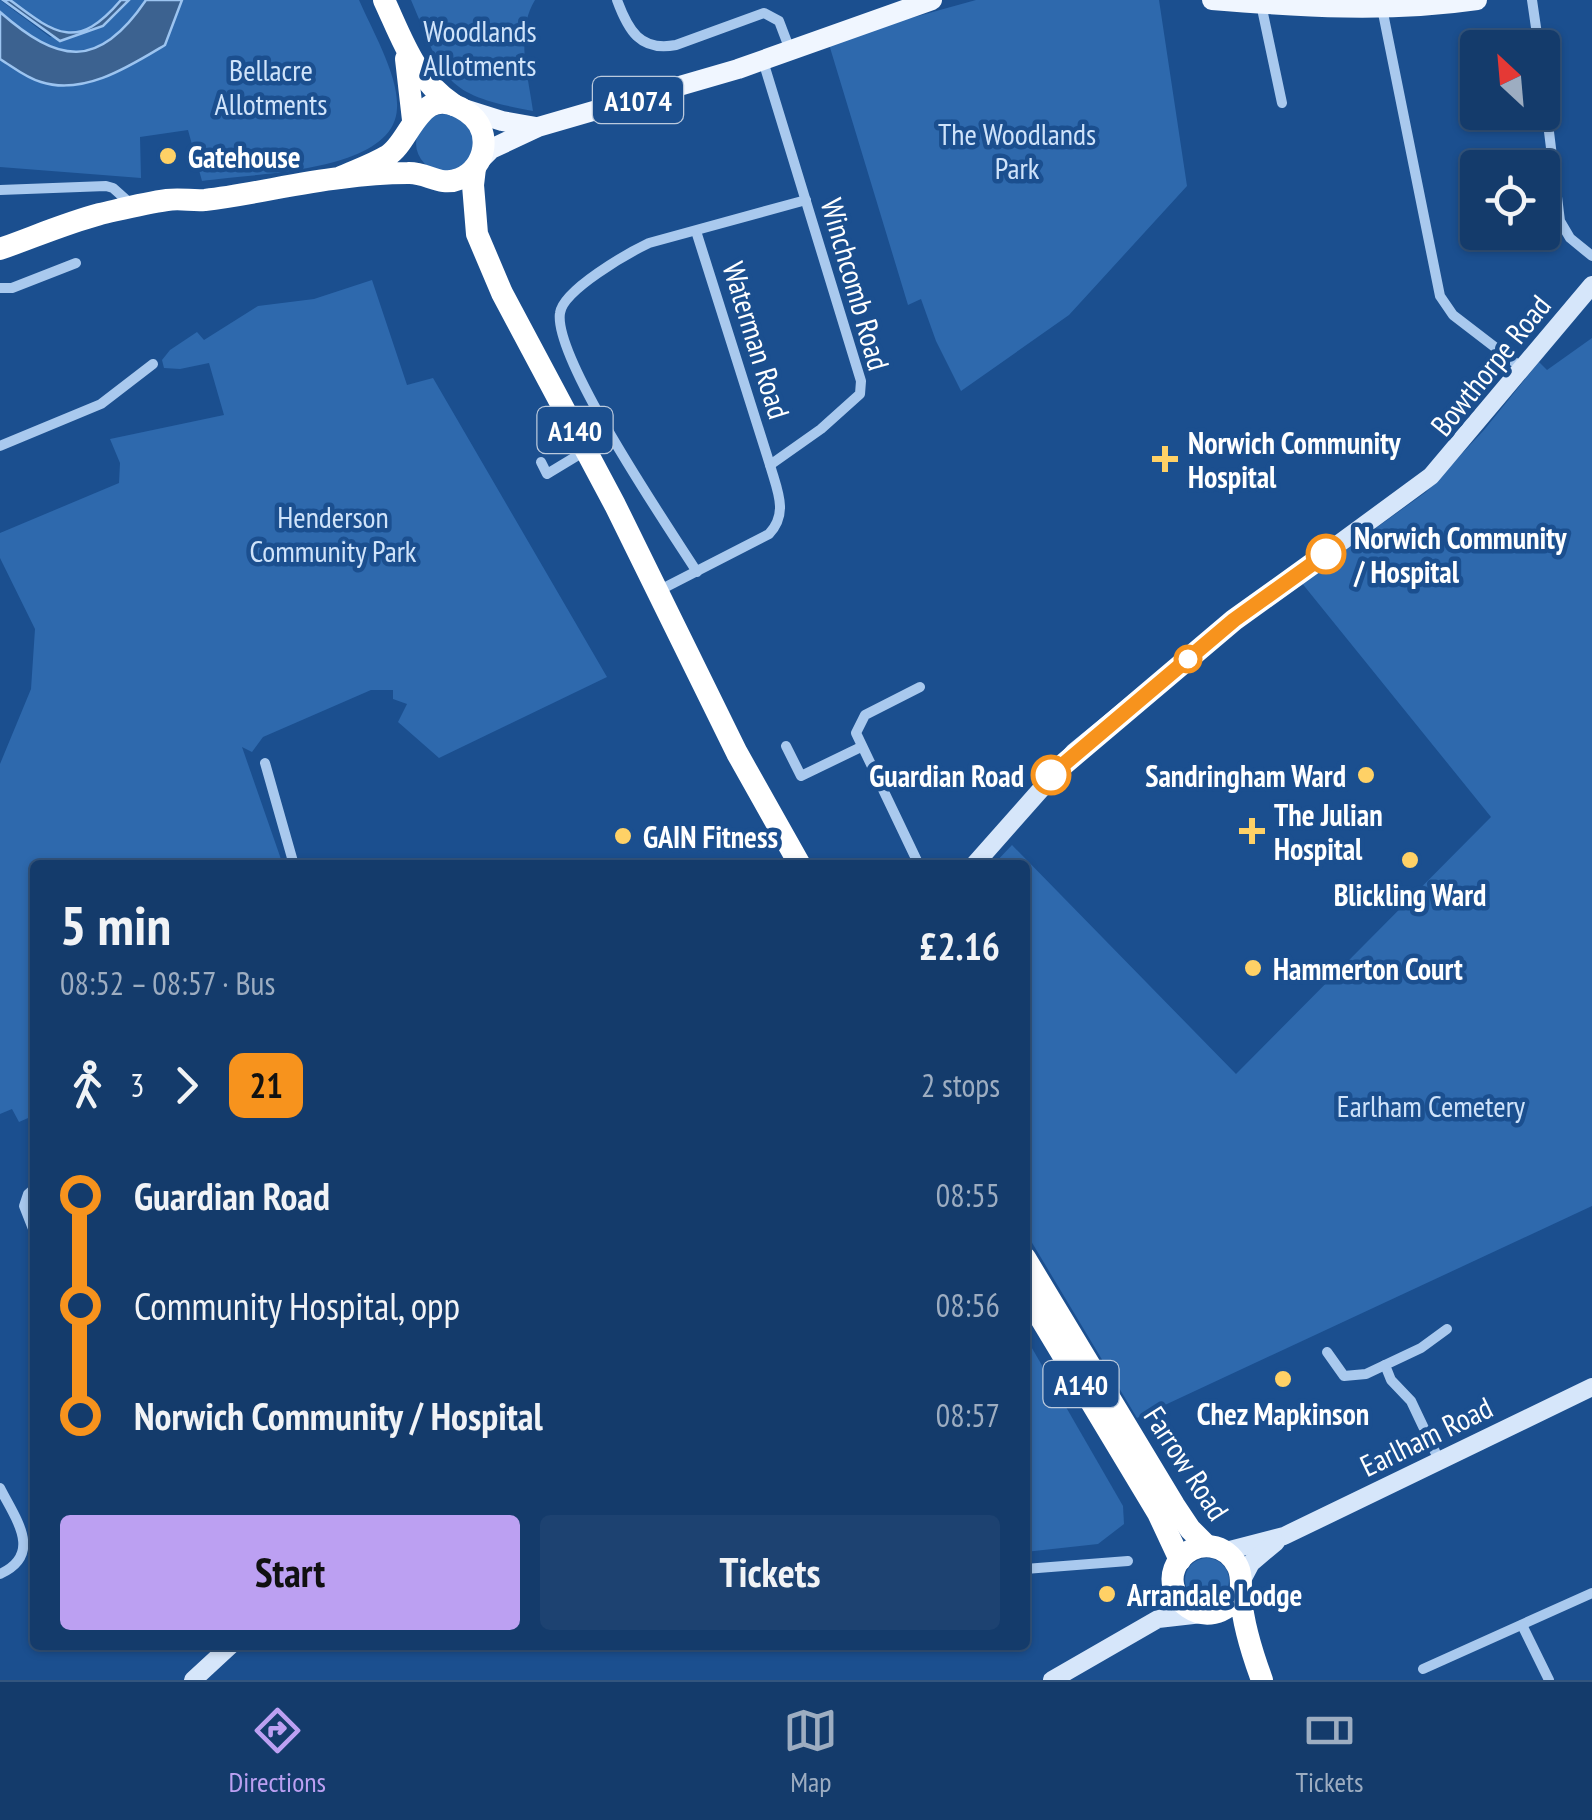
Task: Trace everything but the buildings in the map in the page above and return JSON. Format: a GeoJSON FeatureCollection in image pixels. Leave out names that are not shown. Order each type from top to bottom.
{"type":"FeatureCollection","features":[{"type":"Feature","properties":{"kind":"highway","name":"A140"},"geometry":{"type":"LineString","coordinates":[[384,0],[404,50],[433,91],[480,126],[484,138],[473,186],[477,234]]}},
{"type":"Feature","properties":{"kind":"highway","name":"A140"},"geometry":{"type":"LineString","coordinates":[[404,50],[410,125],[407,151],[412,164],[453,193],[477,234],[516,322],[586,450],[743,763],[797,860]]}},
{"type":"Feature","properties":{"kind":"highway","name":"A1074"},"geometry":{"type":"LineString","coordinates":[[339,178],[387,156],[398,147],[410,125],[432,106],[459,107]]}},
{"type":"Feature","properties":{"kind":"highway","name":"A1074"},"geometry":{"type":"LineString","coordinates":[[4,248],[95,200],[134,207],[339,178],[458,180],[478,163]]}},
{"type":"Feature","properties":{"kind":"highway","name":"A1074"},"geometry":{"type":"LineString","coordinates":[[4,248],[71,238],[172,214],[201,200]]}},
{"type":"Feature","properties":{"kind":"highway","name":"A140"},"geometry":{"type":"LineString","coordinates":[[743,763],[782,860]]}},
{"type":"Feature","properties":{"kind":"highway","name":"Farrow Road"},"geometry":{"type":"LineString","coordinates":[[1030,1266],[1190,1530],[1216,1548]]}},
{"type":"Feature","properties":{"kind":"highway","name":"Farrow Road"},"geometry":{"type":"LineString","coordinates":[[1030,1300],[1158,1514],[1180,1560]]}},
{"type":"Feature","properties":{"kind":"highway"},"geometry":{"type":"LineString","coordinates":[[1174,1586],[1180,1560],[1196,1548],[1216,1548]]}},
{"type":"Feature","properties":{"kind":"highway","name":"A140"},"geometry":{"type":"LineString","coordinates":[[1216,1548],[1238,1568],[1259,1680]]}},
{"type":"Feature","properties":{"kind":"highway","name":"A140"},"geometry":{"type":"LineString","coordinates":[[1174,1586],[1179,1600],[1189,1609],[1208,1614],[1230,1630],[1259,1680]]}},
{"type":"Feature","properties":{"kind":"highway"},"geometry":{"type":"LineString","coordinates":[[1208,1614],[1224,1610],[1241,1587]]}},
{"type":"Feature","properties":{"kind":"main road","name":"A1074"},"geometry":{"type":"LineString","coordinates":[[478,163],[491,149],[538,127],[649,97],[932,0]]}},
{"type":"Feature","properties":{"kind":"main road"},"geometry":{"type":"LineString","coordinates":[[1212,0],[1382,8],[1476,0]]}},
{"type":"Feature","properties":{"kind":"main road","name":"A1074"},"geometry":{"type":"LineString","coordinates":[[459,107],[502,121],[538,127]]}},
{"type":"Feature","properties":{"kind":"street"},"geometry":{"type":"LineString","coordinates":[[617,0],[630,30],[646,45],[676,45],[764,13],[779,21],[790,50]]}},
{"type":"Feature","properties":{"kind":"street"},"geometry":{"type":"LineString","coordinates":[[1532,0],[1536,30]]}},
{"type":"Feature","properties":{"kind":"street"},"geometry":{"type":"LineString","coordinates":[[1261,4],[1282,103]]}},
{"type":"Feature","properties":{"kind":"street"},"geometry":{"type":"LineString","coordinates":[[1382,8],[1440,296],[1453,315],[1522,368]]}},
{"type":"Feature","properties":{"kind":"street","name":"Winchcomb Road"},"geometry":{"type":"LineString","coordinates":[[763,60],[862,381],[860,394],[822,429],[770,465]]}},
{"type":"Feature","properties":{"kind":"street"},"geometry":{"type":"LineString","coordinates":[[1549,130],[1560,221],[1570,238],[1592,256]]}},
{"type":"Feature","properties":{"kind":"street"},"geometry":{"type":"LineString","coordinates":[[0,190],[95,200]]}},
{"type":"Feature","properties":{"kind":"street"},"geometry":{"type":"LineString","coordinates":[[696,572],[669,533],[584,385],[561,328],[560,311],[566,299],[628,252],[806,200]]}},
{"type":"Feature","properties":{"kind":"street","name":"Waterman Road"},"geometry":{"type":"LineString","coordinates":[[696,231],[770,465]]}},
{"type":"Feature","properties":{"kind":"street"},"geometry":{"type":"LineString","coordinates":[[0,277],[0,289],[12,288],[76,263]]}},
{"type":"Feature","properties":{"kind":"street","name":"Bowthorpe Road"},"geometry":{"type":"LineString","coordinates":[[978,860],[1051,775],[1089,740],[1234,620],[1431,476],[1592,286]]}},
{"type":"Feature","properties":{"kind":"street"},"geometry":{"type":"LineString","coordinates":[[0,446],[102,404],[154,364]]}},
{"type":"Feature","properties":{"kind":"street"},"geometry":{"type":"LineString","coordinates":[[547,474],[586,450]]}},
{"type":"Feature","properties":{"kind":"street"},"geometry":{"type":"LineString","coordinates":[[540,462],[554,487]]}},
{"type":"Feature","properties":{"kind":"street"},"geometry":{"type":"LineString","coordinates":[[658,591],[768,534],[779,523],[781,510],[770,465]]}},
{"type":"Feature","properties":{"kind":"street"},"geometry":{"type":"LineString","coordinates":[[917,860],[856,733],[865,715],[920,687]]}},
{"type":"Feature","properties":{"kind":"street"},"geometry":{"type":"LineString","coordinates":[[786,746],[800,776],[861,747]]}},
{"type":"Feature","properties":{"kind":"street"},"geometry":{"type":"LineString","coordinates":[[265,763],[293,860]]}},
{"type":"Feature","properties":{"kind":"street"},"geometry":{"type":"LineString","coordinates":[[30,1196],[24,1206],[30,1221]]}},
{"type":"Feature","properties":{"kind":"street"},"geometry":{"type":"LineString","coordinates":[[1327,1352],[1344,1376],[1366,1374],[1421,1348],[1447,1329]]}},
{"type":"Feature","properties":{"kind":"street"},"geometry":{"type":"LineString","coordinates":[[1385,1366],[1411,1401],[1439,1460]]}},
{"type":"Feature","properties":{"kind":"street","name":"Earlham Road"},"geometry":{"type":"LineString","coordinates":[[1241,1587],[1251,1563],[1284,1536],[1592,1387]]}},
{"type":"Feature","properties":{"kind":"street"},"geometry":{"type":"LineString","coordinates":[[0,1488],[24,1538],[21,1556],[0,1574]]}},
{"type":"Feature","properties":{"kind":"street","name":"Earlham Road"},"geometry":{"type":"LineString","coordinates":[[1216,1548],[1284,1536]]}},
{"type":"Feature","properties":{"kind":"street"},"geometry":{"type":"LineString","coordinates":[[21,1556],[30,1558]]}},
{"type":"Feature","properties":{"kind":"street"},"geometry":{"type":"LineString","coordinates":[[1030,1569],[1128,1561]]}},
{"type":"Feature","properties":{"kind":"street"},"geometry":{"type":"LineString","coordinates":[[1135,1630],[1169,1602],[1174,1586]]}},
{"type":"Feature","properties":{"kind":"street"},"geometry":{"type":"LineString","coordinates":[[1423,1669],[1592,1593]]}},
{"type":"Feature","properties":{"kind":"street"},"geometry":{"type":"LineString","coordinates":[[1052,1680],[1158,1619],[1208,1614]]}},
{"type":"Feature","properties":{"kind":"street"},"geometry":{"type":"LineString","coordinates":[[1522,1625],[1549,1680]]}},
{"type":"Feature","properties":{"kind":"street"},"geometry":{"type":"LineString","coordinates":[[194,1680],[226,1650]]}},
{"type":"Feature","properties":{"kind":"green space"},"geometry":{"type":"Polygon","coordinates":[[[0,0],[50,37],[94,29],[111,19],[129,0],[146,0],[127,24],[103,42],[76,51],[61,51],[32,40],[21,31],[0,12],[0,0]]]}},
{"type":"Feature","properties":{"kind":"green space"},"geometry":{"type":"Polygon","coordinates":[[[10,0],[121,0],[91,27],[66,32],[40,22],[10,0]]]}},
{"type":"Feature","properties":{"kind":"green space","name":"Bellacre Allotments"},"geometry":{"type":"Polygon","coordinates":[[[182,0],[359,0],[394,82],[397,108],[390,130],[372,146],[347,158],[284,172],[202,181],[188,130],[140,137],[141,178],[0,167],[0,59],[17,70],[66,87],[165,45],[182,0]]]}},
{"type":"Feature","properties":{"kind":"green space","name":"Woodlands Allotments"},"geometry":{"type":"Polygon","coordinates":[[[411,0],[535,0],[524,40],[533,111],[480,98],[451,80],[432,49],[411,0]]]}},
{"type":"Feature","properties":{"kind":"green space","name":"The Woodlands Park"},"geometry":{"type":"Polygon","coordinates":[[[976,0],[1159,0],[1187,186],[1069,315],[961,391],[921,299],[908,305],[828,41],[976,0]]]}},
{"type":"Feature","properties":{"kind":"green space"},"geometry":{"type":"Polygon","coordinates":[[[445,114],[465,123],[474,143],[465,163],[445,172],[425,163],[416,143],[425,123],[445,114]]]}},
{"type":"Feature","properties":{"kind":"green space","name":"Henderson Community Park"},"geometry":{"type":"Polygon","coordinates":[[[372,280],[407,385],[433,378],[607,677],[439,758],[398,722],[407,704],[393,699],[393,690],[371,690],[263,737],[252,752],[242,747],[281,860],[30,860],[30,1117],[19,1122],[12,1109],[0,1114],[0,764],[31,689],[35,629],[0,558],[0,533],[119,483],[120,463],[110,439],[224,415],[209,363],[164,368],[162,360],[170,350],[197,332],[204,340],[258,306],[314,299],[372,280]]]}},
{"type":"Feature","properties":{"kind":"green space","name":"Earlham Cemetery"},"geometry":{"type":"Polygon","coordinates":[[[1592,338],[1592,1206],[1137,1418],[1030,1239],[1030,863],[1236,1074],[1491,817],[1301,582],[1426,492],[1484,430],[1539,362],[1547,370],[1592,338]]]}},
{"type":"Feature","properties":{"kind":"green space","name":"Earlham Cemetery"},"geometry":{"type":"Polygon","coordinates":[[[1012,845],[1027,860],[998,860],[1012,845]]]}},
{"type":"Feature","properties":{"kind":"green space"},"geometry":{"type":"Polygon","coordinates":[[[1030,1345],[1123,1506],[1124,1524],[1098,1544],[1030,1551],[1030,1345]]]}},
{"type":"Feature","properties":{"kind":"green space"},"geometry":{"type":"Polygon","coordinates":[[[1207,1558],[1223,1564],[1229,1580],[1223,1596],[1207,1602],[1191,1596],[1185,1580],[1191,1564],[1207,1558]]]}},
{"type":"Feature","properties":{"kind":"shaded area"},"geometry":{"type":"Polygon","coordinates":[[[3,0],[10,0],[53,29],[78,32],[91,27],[121,0],[129,0],[103,26],[60,41],[3,0]]]}},
{"type":"Feature","properties":{"kind":"shaded area"},"geometry":{"type":"Polygon","coordinates":[[[146,0],[182,0],[165,45],[106,77],[57,85],[30,78],[0,59],[0,12],[41,42],[77,52],[111,39],[146,0]]]}},
{"type":"Feature","properties":{"kind":"bus line","name":"21"},"geometry":{"type":"LineString","coordinates":[[1051,775],[1234,620],[1326,554]]}},
{"type":"Feature","properties":{"kind":"place","name":"Gatehouse"},"geometry":{"type":"Point","coordinates":[168,156]}},
{"type":"Feature","properties":{"kind":"place","name":"Norwich Community Hospital"},"geometry":{"type":"Point","coordinates":[1165,459]}},
{"type":"Feature","properties":{"kind":"place","name":"Norwich Community / Hospital"},"geometry":{"type":"Point","coordinates":[1326,554]}},
{"type":"Feature","properties":{"kind":"place","name":"Guardian Road"},"geometry":{"type":"Point","coordinates":[1051,775]}},
{"type":"Feature","properties":{"kind":"place","name":"Sandringham Ward"},"geometry":{"type":"Point","coordinates":[1366,775]}},
{"type":"Feature","properties":{"kind":"place","name":"The Julian Hospital"},"geometry":{"type":"Point","coordinates":[1252,831]}},
{"type":"Feature","properties":{"kind":"place","name":"GAIN Fitness"},"geometry":{"type":"Point","coordinates":[623,836]}},
{"type":"Feature","properties":{"kind":"place","name":"Blickling Ward"},"geometry":{"type":"Point","coordinates":[1410,860]}},
{"type":"Feature","properties":{"kind":"place","name":"Hammerton Court"},"geometry":{"type":"Point","coordinates":[1253,968]}},
{"type":"Feature","properties":{"kind":"place","name":"Chez Mapkinson"},"geometry":{"type":"Point","coordinates":[1283,1379]}},
{"type":"Feature","properties":{"kind":"place","name":"Arrandale Lodge"},"geometry":{"type":"Point","coordinates":[1107,1594]}}]}
